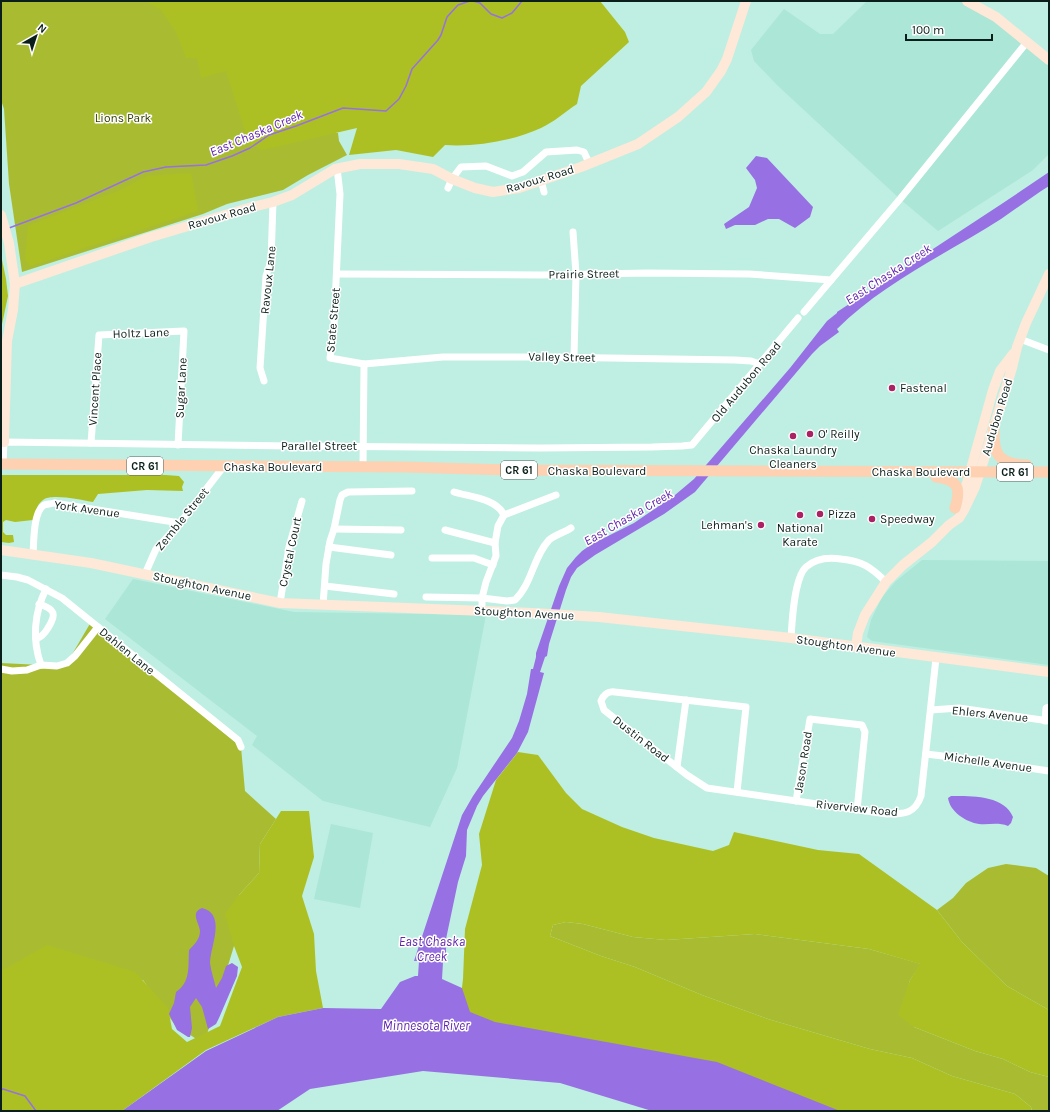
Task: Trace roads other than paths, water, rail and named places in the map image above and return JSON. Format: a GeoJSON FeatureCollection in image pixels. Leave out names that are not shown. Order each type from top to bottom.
{"type":"FeatureCollection","features":[{"type":"Feature","properties":{"kind":"main road"},"geometry":{"type":"LineString","coordinates":[[994,426],[995,447],[999,456],[1014,465],[1034,466],[1049,471]]}},
{"type":"Feature","properties":{"kind":"main road","name":"Chaska Boulevard"},"geometry":{"type":"LineString","coordinates":[[2,464],[363,467],[510,470],[906,472],[1049,471]]}},
{"type":"Feature","properties":{"kind":"main road"},"geometry":{"type":"LineString","coordinates":[[906,472],[950,480],[958,489],[959,493],[955,508]]}},
{"type":"Feature","properties":{"kind":"street","name":"Ravoux Road"},"geometry":{"type":"LineString","coordinates":[[14,284],[151,236],[273,202],[292,195],[337,168],[360,164],[399,164],[434,169],[450,183],[493,192],[519,188],[589,164],[638,144],[678,117],[706,92],[721,72],[728,59],[746,1]]}},
{"type":"Feature","properties":{"kind":"street"},"geometry":{"type":"LineString","coordinates":[[967,1],[996,17],[1049,60]]}},
{"type":"Feature","properties":{"kind":"street"},"geometry":{"type":"LineString","coordinates":[[804,312],[900,199],[1027,42]]}},
{"type":"Feature","properties":{"kind":"street"},"geometry":{"type":"LineString","coordinates":[[450,183],[461,167],[486,166],[512,176],[523,172],[546,152],[557,150],[577,150],[584,152],[589,164]]}},
{"type":"Feature","properties":{"kind":"street","name":"State Street"},"geometry":{"type":"LineString","coordinates":[[337,168],[340,194],[334,326],[330,358],[364,364]]}},
{"type":"Feature","properties":{"kind":"street"},"geometry":{"type":"LineString","coordinates":[[541,180],[544,192]]}},
{"type":"Feature","properties":{"kind":"street","name":"Ravoux Lane"},"geometry":{"type":"LineString","coordinates":[[264,381],[260,368],[266,276],[272,261],[273,202]]}},
{"type":"Feature","properties":{"kind":"street"},"geometry":{"type":"LineString","coordinates":[[1,217],[8,238],[14,284],[13,310],[7,341],[2,464]]}},
{"type":"Feature","properties":{"kind":"street"},"geometry":{"type":"LineString","coordinates":[[573,232],[576,274],[574,358]]}},
{"type":"Feature","properties":{"kind":"street","name":"Prairie Street"},"geometry":{"type":"LineString","coordinates":[[337,274],[750,274],[831,280]]}},
{"type":"Feature","properties":{"kind":"street","name":"Audubon Road"},"geometry":{"type":"LineString","coordinates":[[856,647],[858,634],[865,615],[886,582],[903,565],[932,542],[958,518],[964,510],[972,493],[975,472],[993,390],[1000,371],[1018,343],[1049,274]]}},
{"type":"Feature","properties":{"kind":"street","name":"Old Audubon Road"},"geometry":{"type":"LineString","coordinates":[[692,445],[798,318]]}},
{"type":"Feature","properties":{"kind":"street","name":"Holtz Lane"},"geometry":{"type":"LineString","coordinates":[[99,335],[184,332]]}},
{"type":"Feature","properties":{"kind":"street","name":"Sugar Lane"},"geometry":{"type":"LineString","coordinates":[[178,445],[184,332]]}},
{"type":"Feature","properties":{"kind":"street","name":"Vincent Place"},"geometry":{"type":"LineString","coordinates":[[91,443],[99,335]]}},
{"type":"Feature","properties":{"kind":"street"},"geometry":{"type":"LineString","coordinates":[[1018,343],[1049,350]]}},
{"type":"Feature","properties":{"kind":"street","name":"Audubon Road"},"geometry":{"type":"LineString","coordinates":[[949,525],[967,483],[975,472],[994,426],[1018,343]]}},
{"type":"Feature","properties":{"kind":"street","name":"Valley Street"},"geometry":{"type":"LineString","coordinates":[[364,364],[443,357],[735,360],[751,361],[760,364]]}},
{"type":"Feature","properties":{"kind":"street"},"geometry":{"type":"LineString","coordinates":[[363,467],[364,364]]}},
{"type":"Feature","properties":{"kind":"street","name":"Parallel Street"},"geometry":{"type":"LineString","coordinates":[[4,442],[363,446],[635,447],[692,445]]}},
{"type":"Feature","properties":{"kind":"street","name":"Zemble Street"},"geometry":{"type":"LineString","coordinates":[[145,574],[156,549],[180,522],[224,466]]}},
{"type":"Feature","properties":{"kind":"street"},"geometry":{"type":"LineString","coordinates":[[323,605],[326,564],[338,506],[342,495],[348,492],[412,491]]}},
{"type":"Feature","properties":{"kind":"street"},"geometry":{"type":"LineString","coordinates":[[454,492],[496,505],[502,509],[504,515]]}},
{"type":"Feature","properties":{"kind":"street"},"geometry":{"type":"LineString","coordinates":[[482,611],[482,598],[486,582],[496,556],[495,543],[498,526],[504,515],[556,494]]}},
{"type":"Feature","properties":{"kind":"street","name":"Crystal Court"},"geometry":{"type":"LineString","coordinates":[[280,602],[289,547],[302,501]]}},
{"type":"Feature","properties":{"kind":"street","name":"York Avenue"},"geometry":{"type":"LineString","coordinates":[[33,554],[36,524],[40,509],[45,504],[54,503],[180,522]]}},
{"type":"Feature","properties":{"kind":"street"},"geometry":{"type":"LineString","coordinates":[[426,597],[482,598],[507,601],[515,600],[525,588],[539,555],[546,544],[551,539],[572,528]]}},
{"type":"Feature","properties":{"kind":"street"},"geometry":{"type":"LineString","coordinates":[[334,529],[401,530]]}},
{"type":"Feature","properties":{"kind":"street"},"geometry":{"type":"LineString","coordinates":[[445,530],[495,543]]}},
{"type":"Feature","properties":{"kind":"street"},"geometry":{"type":"LineString","coordinates":[[329,547],[391,555]]}},
{"type":"Feature","properties":{"kind":"street","name":"Stoughton Avenue"},"geometry":{"type":"LineString","coordinates":[[1,550],[33,554],[145,574],[280,602],[323,605],[532,612],[572,615],[790,638],[1049,672]]}},
{"type":"Feature","properties":{"kind":"street"},"geometry":{"type":"LineString","coordinates":[[790,638],[800,576],[805,567],[814,561],[826,557],[857,561],[867,565],[886,582]]}},
{"type":"Feature","properties":{"kind":"street"},"geometry":{"type":"LineString","coordinates":[[432,558],[474,558],[493,565]]}},
{"type":"Feature","properties":{"kind":"street","name":"Dahlen Lane"},"geometry":{"type":"LineString","coordinates":[[1,575],[25,579],[62,598],[238,740],[241,747]]}},
{"type":"Feature","properties":{"kind":"street"},"geometry":{"type":"LineString","coordinates":[[325,586],[394,594]]}},
{"type":"Feature","properties":{"kind":"street"},"geometry":{"type":"LineString","coordinates":[[41,665],[37,654],[35,625],[39,604],[46,589]]}},
{"type":"Feature","properties":{"kind":"street"},"geometry":{"type":"LineString","coordinates":[[36,639],[42,636],[54,617],[54,613],[50,608],[39,604]]}},
{"type":"Feature","properties":{"kind":"street"},"geometry":{"type":"LineString","coordinates":[[1,669],[12,671],[27,670],[41,665],[57,666],[67,663],[75,656],[98,627]]}},
{"type":"Feature","properties":{"kind":"street","name":"Riverview Road"},"geometry":{"type":"LineString","coordinates":[[677,768],[707,788],[888,814],[901,814],[912,810],[921,796],[936,658]]}},
{"type":"Feature","properties":{"kind":"street","name":"Dustin Road"},"geometry":{"type":"LineString","coordinates":[[677,768],[604,710],[601,701],[604,695],[609,691],[686,700]]}},
{"type":"Feature","properties":{"kind":"street"},"geometry":{"type":"LineString","coordinates":[[677,768],[686,700],[746,707],[737,792]]}},
{"type":"Feature","properties":{"kind":"street"},"geometry":{"type":"LineString","coordinates":[[1047,721],[1046,708],[1049,707]]}},
{"type":"Feature","properties":{"kind":"street","name":"Ehlers Avenue"},"geometry":{"type":"LineString","coordinates":[[931,710],[959,708],[1047,721]]}},
{"type":"Feature","properties":{"kind":"street","name":"Jason Road"},"geometry":{"type":"LineString","coordinates":[[796,801],[810,719],[862,725],[865,732],[857,810]]}},
{"type":"Feature","properties":{"kind":"street","name":"Michelle Avenue"},"geometry":{"type":"LineString","coordinates":[[926,754],[968,758],[1049,771]]}},
{"type":"Feature","properties":{"kind":"water"},"geometry":{"type":"Polygon","coordinates":[[[756,156],[767,158],[813,207],[810,217],[795,228],[779,219],[768,219],[755,225],[735,225],[726,229],[724,224],[749,207],[757,188],[755,180],[746,168],[756,156]]]}},
{"type":"Feature","properties":{"kind":"water","name":"Minnesota River"},"geometry":{"type":"Polygon","coordinates":[[[1049,172],[1049,186],[1001,219],[874,297],[837,329],[839,332],[812,354],[695,492],[664,514],[595,555],[577,568],[571,577],[566,590],[549,644],[547,656],[545,657],[540,672],[544,673],[528,732],[517,753],[483,796],[467,830],[466,856],[458,882],[446,939],[446,962],[443,962],[442,979],[462,988],[470,1012],[495,1022],[717,1062],[840,1111],[652,1111],[560,1083],[423,1071],[310,1089],[277,1111],[122,1111],[206,1051],[278,1017],[323,1008],[381,1009],[400,982],[418,976],[419,961],[414,961],[462,815],[512,738],[527,694],[531,669],[533,669],[536,653],[559,586],[567,568],[582,551],[592,544],[634,523],[675,495],[694,479],[790,368],[827,321],[837,312],[1049,172]]]}},
{"type":"Feature","properties":{"kind":"water"},"geometry":{"type":"Polygon","coordinates":[[[951,796],[986,798],[1002,804],[1009,810],[1013,817],[1011,823],[1008,826],[997,824],[979,824],[964,819],[955,812],[949,803],[948,798],[951,796]]]}},
{"type":"Feature","properties":{"kind":"water"},"geometry":{"type":"Polygon","coordinates":[[[202,908],[210,911],[216,924],[210,963],[216,988],[222,978],[226,966],[232,963],[238,967],[237,976],[219,1018],[216,1024],[208,1029],[202,1007],[196,998],[190,1007],[192,1028],[190,1037],[188,1037],[177,1030],[169,1014],[174,1003],[176,992],[181,988],[188,973],[189,950],[196,942],[200,934],[196,912],[202,908]]]}},
{"type":"Feature","properties":{"kind":"waterway","name":"East Chaska Creek"},"geometry":{"type":"LineString","coordinates":[[9,228],[76,203],[143,172],[166,167],[206,165],[232,156],[250,148],[269,135],[343,108],[386,111],[399,99],[406,86],[412,69],[438,40],[447,17],[458,5],[470,1]]}},
{"type":"Feature","properties":{"kind":"waterway","name":"East Chaska Creek"},"geometry":{"type":"LineString","coordinates":[[473,1],[480,3],[491,14],[502,18],[512,13],[522,1]]}},
{"type":"Feature","properties":{"kind":"waterway","name":"East Chaska Creek"},"geometry":{"type":"LineString","coordinates":[[1,1090],[3,1089],[25,1096],[36,1111]]}},
{"type":"Feature","properties":{"kind":"place","name":"Fastenal"},"geometry":{"type":"Point","coordinates":[892,388]}},
{"type":"Feature","properties":{"kind":"place","name":"O' Reilly"},"geometry":{"type":"Point","coordinates":[810,434]}},
{"type":"Feature","properties":{"kind":"place","name":"Chaska Laundry Cleaners"},"geometry":{"type":"Point","coordinates":[793,436]}},
{"type":"Feature","properties":{"kind":"place","name":"Pizza"},"geometry":{"type":"Point","coordinates":[820,514]}},
{"type":"Feature","properties":{"kind":"place","name":"National Karate"},"geometry":{"type":"Point","coordinates":[800,515]}},
{"type":"Feature","properties":{"kind":"place","name":"Speedway"},"geometry":{"type":"Point","coordinates":[872,519]}},
{"type":"Feature","properties":{"kind":"place","name":"Lehman's"},"geometry":{"type":"Point","coordinates":[761,525]}},
{"type":"Feature","properties":{"kind":"park label","name":"Lions Park"},"geometry":{"type":"Point","coordinates":[123,118]}}]}
